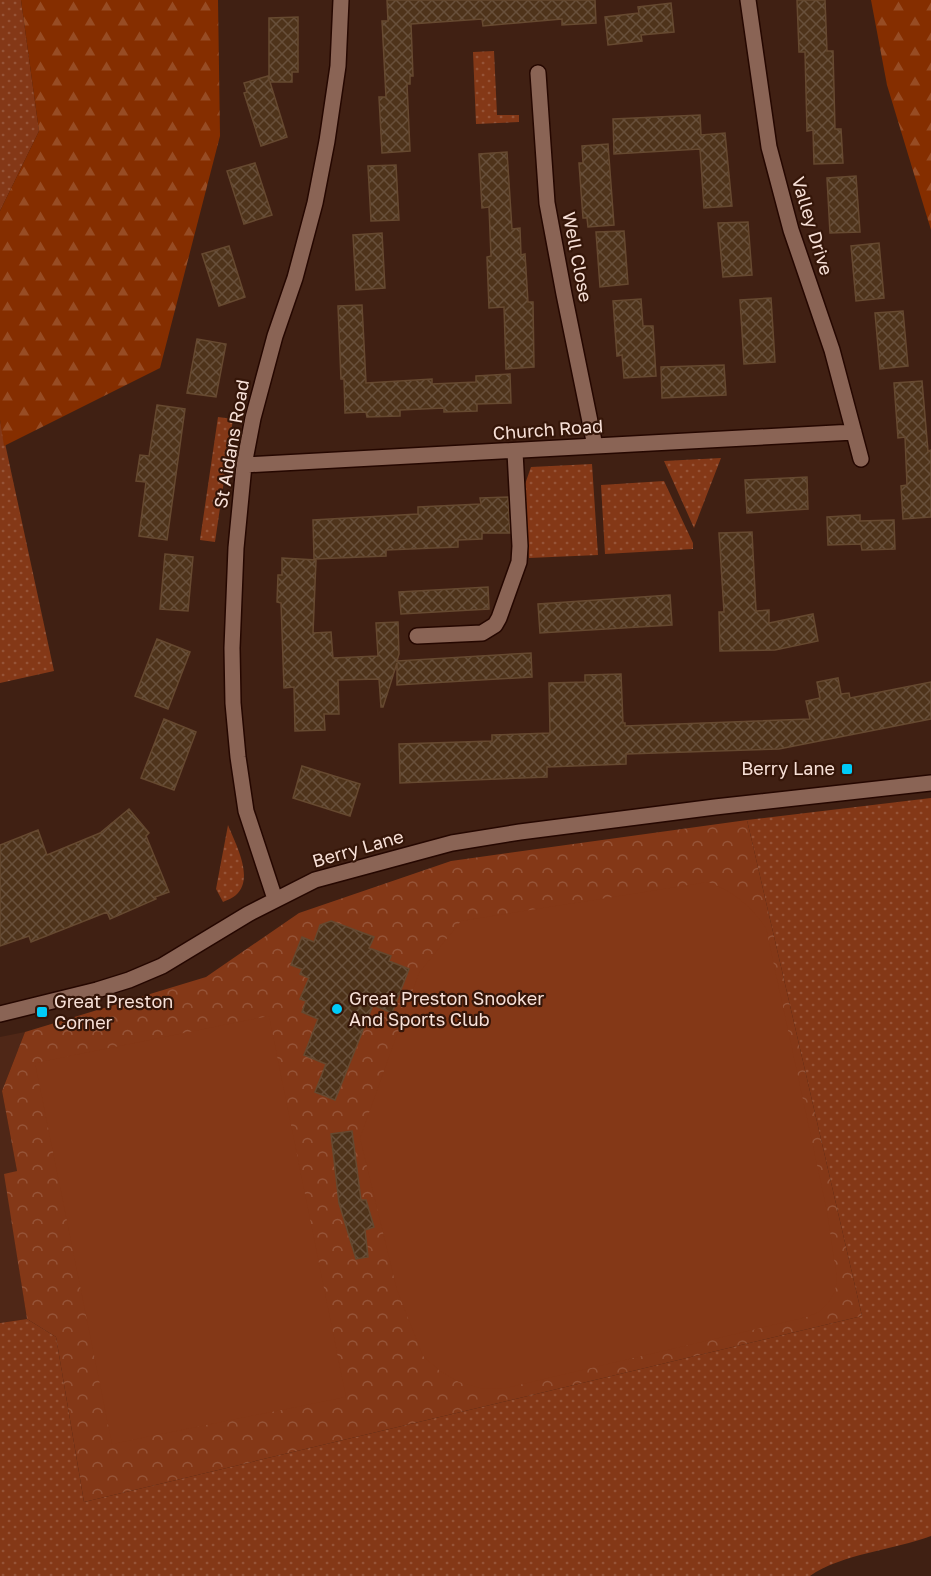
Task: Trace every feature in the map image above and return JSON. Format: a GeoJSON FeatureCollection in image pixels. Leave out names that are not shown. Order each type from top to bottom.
{"type":"FeatureCollection","features":[{"type":"Feature","properties":{"kind":"street","name":"St Aidans Road"},"geometry":{"type":"LineString","coordinates":[[275,899],[246,811],[238,757],[233,703],[233,592],[244,465],[263,376],[295,278],[315,203],[338,66],[341,0]]}},
{"type":"Feature","properties":{"kind":"street","name":"Valley Drive"},"geometry":{"type":"LineString","coordinates":[[747,0],[769,147],[791,230],[832,350],[861,459]]}},
{"type":"Feature","properties":{"kind":"street","name":"Well Close"},"geometry":{"type":"LineString","coordinates":[[538,73],[547,203],[595,446]]}},
{"type":"Feature","properties":{"kind":"street","name":"Church Road"},"geometry":{"type":"LineString","coordinates":[[244,465],[854,432]]}},
{"type":"Feature","properties":{"kind":"street"},"geometry":{"type":"LineString","coordinates":[[417,636],[482,633],[495,625],[499,618],[519,562],[515,452]]}},
{"type":"Feature","properties":{"kind":"street","name":"Berry Lane"},"geometry":{"type":"LineString","coordinates":[[0,1014],[97,990],[162,966],[275,899],[315,880],[452,843],[715,807],[931,783]]}},
{"type":"Feature","properties":{"kind":"shaded area"},"geometry":{"type":"Polygon","coordinates":[[[25,1032],[2,1091],[17,1171],[5,1175],[27,1319],[0,1323],[0,1037],[25,1032]]]}},
{"type":"Feature","properties":{"kind":"green space"},"geometry":{"type":"Polygon","coordinates":[[[0,0],[21,0],[39,131],[0,211],[0,0]]]}},
{"type":"Feature","properties":{"kind":"green space"},"geometry":{"type":"Polygon","coordinates":[[[21,0],[218,0],[220,136],[160,368],[4,446],[0,420],[0,211],[39,131],[21,0]]]}},
{"type":"Feature","properties":{"kind":"green space"},"geometry":{"type":"Polygon","coordinates":[[[871,0],[931,0],[931,230],[887,85],[871,0]]]}},
{"type":"Feature","properties":{"kind":"green space"},"geometry":{"type":"Polygon","coordinates":[[[494,51],[497,115],[519,115],[519,122],[476,124],[473,52],[494,51]]]}},
{"type":"Feature","properties":{"kind":"green space"},"geometry":{"type":"Polygon","coordinates":[[[218,417],[233,419],[215,542],[200,540],[218,417]]]}},
{"type":"Feature","properties":{"kind":"green space"},"geometry":{"type":"Polygon","coordinates":[[[0,420],[54,671],[0,683],[0,420]]]}},
{"type":"Feature","properties":{"kind":"green space"},"geometry":{"type":"Polygon","coordinates":[[[721,458],[694,528],[664,461],[721,458]]]}},
{"type":"Feature","properties":{"kind":"green space"},"geometry":{"type":"Polygon","coordinates":[[[592,464],[598,555],[529,558],[524,487],[531,467],[592,464]]]}},
{"type":"Feature","properties":{"kind":"green space"},"geometry":{"type":"Polygon","coordinates":[[[664,481],[693,543],[693,549],[605,554],[601,485],[664,481]]]}},
{"type":"Feature","properties":{"kind":"green space"},"geometry":{"type":"Polygon","coordinates":[[[931,798],[931,1536],[852,1557],[810,1576],[0,1576],[0,1323],[27,1319],[56,1337],[84,1502],[862,1316],[747,820],[931,798]]]}},
{"type":"Feature","properties":{"kind":"green space"},"geometry":{"type":"Polygon","coordinates":[[[747,820],[862,1316],[84,1502],[56,1337],[27,1319],[4,1174],[17,1171],[2,1091],[25,1032],[206,977],[299,913],[451,861],[747,820]]]}},
{"type":"Feature","properties":{"kind":"green space"},"geometry":{"type":"Polygon","coordinates":[[[228,825],[242,860],[244,879],[236,895],[223,902],[216,889],[228,825]]]}},
{"type":"Feature","properties":{"kind":"green space"},"geometry":{"type":"Polygon","coordinates":[[[708,882],[741,900],[766,928],[827,1211],[837,1279],[835,1292],[819,1312],[807,1317],[502,1389],[480,1388],[459,1382],[440,1371],[423,1356],[397,1290],[360,1138],[419,973],[461,921],[708,882]]]}},
{"type":"Feature","properties":{"kind":"green space"},"geometry":{"type":"Polygon","coordinates":[[[269,1016],[346,1397],[112,1444],[35,1063],[269,1016]]]}},
{"type":"Feature","properties":{"kind":"building"},"geometry":{"type":"Polygon","coordinates":[[[387,0],[595,0],[596,23],[562,25],[562,19],[483,26],[482,19],[411,24],[413,76],[410,76],[410,84],[407,84],[410,151],[382,153],[379,97],[386,97],[382,21],[388,21],[387,0]]]}},
{"type":"Feature","properties":{"kind":"building"},"geometry":{"type":"Polygon","coordinates":[[[797,0],[825,0],[827,51],[833,51],[835,129],[841,129],[843,163],[814,164],[813,130],[807,131],[805,52],[799,52],[797,0]]]}},
{"type":"Feature","properties":{"kind":"building"},"geometry":{"type":"Polygon","coordinates":[[[671,3],[674,32],[641,35],[642,41],[608,45],[605,17],[639,13],[638,7],[671,3]]]}},
{"type":"Feature","properties":{"kind":"building"},"geometry":{"type":"Polygon","coordinates":[[[298,17],[298,72],[292,72],[292,82],[270,82],[287,137],[261,146],[244,93],[247,92],[244,83],[268,76],[269,81],[269,18],[298,17]]]}},
{"type":"Feature","properties":{"kind":"building"},"geometry":{"type":"Polygon","coordinates":[[[700,115],[701,135],[725,133],[732,206],[704,208],[700,149],[614,154],[613,119],[700,115]]]}},
{"type":"Feature","properties":{"kind":"building"},"geometry":{"type":"Polygon","coordinates":[[[608,144],[614,225],[588,227],[587,218],[583,218],[581,191],[579,163],[583,163],[582,146],[608,144]]]}},
{"type":"Feature","properties":{"kind":"building"},"geometry":{"type":"Polygon","coordinates":[[[507,152],[512,229],[520,228],[521,255],[525,254],[528,302],[533,302],[534,367],[506,369],[504,307],[489,308],[487,257],[491,256],[489,207],[482,208],[479,154],[507,152]]]}},
{"type":"Feature","properties":{"kind":"building"},"geometry":{"type":"Polygon","coordinates":[[[255,163],[272,215],[244,224],[227,171],[255,163]]]}},
{"type":"Feature","properties":{"kind":"building"},"geometry":{"type":"Polygon","coordinates":[[[396,165],[399,220],[371,221],[368,166],[396,165]]]}},
{"type":"Feature","properties":{"kind":"building"},"geometry":{"type":"Polygon","coordinates":[[[856,176],[860,232],[830,233],[827,178],[856,176]]]}},
{"type":"Feature","properties":{"kind":"building"},"geometry":{"type":"Polygon","coordinates":[[[748,222],[752,275],[723,277],[718,223],[748,222]]]}},
{"type":"Feature","properties":{"kind":"building"},"geometry":{"type":"Polygon","coordinates":[[[624,231],[628,284],[600,287],[596,232],[624,231]]]}},
{"type":"Feature","properties":{"kind":"building"},"geometry":{"type":"Polygon","coordinates":[[[382,233],[385,288],[356,290],[353,235],[382,233]]]}},
{"type":"Feature","properties":{"kind":"building"},"geometry":{"type":"Polygon","coordinates":[[[879,243],[884,298],[856,301],[851,246],[879,243]]]}},
{"type":"Feature","properties":{"kind":"building"},"geometry":{"type":"Polygon","coordinates":[[[229,246],[245,297],[219,306],[202,254],[229,246]]]}},
{"type":"Feature","properties":{"kind":"building"},"geometry":{"type":"Polygon","coordinates":[[[771,298],[775,362],[744,364],[740,300],[771,298]]]}},
{"type":"Feature","properties":{"kind":"building"},"geometry":{"type":"Polygon","coordinates":[[[641,299],[643,326],[653,326],[656,376],[624,378],[622,355],[617,356],[613,301],[641,299]]]}},
{"type":"Feature","properties":{"kind":"building"},"geometry":{"type":"Polygon","coordinates":[[[362,305],[366,383],[432,379],[432,384],[476,382],[476,376],[510,374],[511,403],[477,404],[477,411],[444,412],[444,408],[400,410],[400,416],[367,417],[366,412],[345,413],[338,306],[362,305]]]}},
{"type":"Feature","properties":{"kind":"building"},"geometry":{"type":"Polygon","coordinates":[[[903,311],[908,366],[880,369],[875,313],[903,311]]]}},
{"type":"Feature","properties":{"kind":"building"},"geometry":{"type":"Polygon","coordinates":[[[197,339],[226,344],[216,397],[187,393],[197,339]]]}},
{"type":"Feature","properties":{"kind":"building"},"geometry":{"type":"Polygon","coordinates":[[[724,365],[726,395],[662,398],[661,367],[724,365]]]}},
{"type":"Feature","properties":{"kind":"building"},"geometry":{"type":"Polygon","coordinates":[[[922,381],[928,451],[931,450],[931,517],[903,519],[901,486],[907,485],[905,437],[898,438],[894,383],[922,381]]]}},
{"type":"Feature","properties":{"kind":"building"},"geometry":{"type":"Polygon","coordinates":[[[157,405],[185,409],[167,540],[139,536],[146,482],[136,481],[140,455],[149,456],[157,405]]]}},
{"type":"Feature","properties":{"kind":"building"},"geometry":{"type":"Polygon","coordinates":[[[807,477],[808,509],[747,513],[745,480],[807,477]]]}},
{"type":"Feature","properties":{"kind":"building"},"geometry":{"type":"Polygon","coordinates":[[[508,497],[510,533],[482,533],[482,539],[458,540],[458,547],[386,550],[386,556],[314,559],[313,520],[418,514],[418,507],[481,504],[480,498],[508,497]]]}},
{"type":"Feature","properties":{"kind":"building"},"geometry":{"type":"Polygon","coordinates":[[[860,515],[860,521],[894,520],[895,549],[862,550],[861,544],[828,545],[827,517],[860,515]]]}},
{"type":"Feature","properties":{"kind":"building"},"geometry":{"type":"Polygon","coordinates":[[[752,532],[756,611],[769,610],[769,623],[813,614],[818,641],[775,650],[720,651],[719,612],[724,612],[719,533],[752,532]]]}},
{"type":"Feature","properties":{"kind":"building"},"geometry":{"type":"Polygon","coordinates":[[[165,554],[193,557],[188,611],[160,609],[165,554]]]}},
{"type":"Feature","properties":{"kind":"building"},"geometry":{"type":"Polygon","coordinates":[[[282,558],[316,560],[313,633],[331,632],[333,658],[378,656],[376,623],[398,622],[399,654],[397,661],[531,653],[532,677],[397,685],[397,663],[383,707],[381,707],[379,679],[338,680],[339,714],[324,714],[325,730],[295,731],[294,687],[284,688],[281,603],[277,602],[278,575],[282,575],[282,558]]]}},
{"type":"Feature","properties":{"kind":"building"},"geometry":{"type":"Polygon","coordinates":[[[488,587],[489,609],[401,614],[399,592],[488,587]]]}},
{"type":"Feature","properties":{"kind":"building"},"geometry":{"type":"Polygon","coordinates":[[[670,595],[672,625],[540,633],[538,604],[670,595]]]}},
{"type":"Feature","properties":{"kind":"building"},"geometry":{"type":"Polygon","coordinates":[[[157,639],[190,652],[168,709],[135,696],[157,639]]]}},
{"type":"Feature","properties":{"kind":"building"},"geometry":{"type":"Polygon","coordinates":[[[621,674],[625,726],[810,719],[806,701],[820,698],[817,682],[838,678],[841,694],[849,693],[850,698],[931,682],[931,719],[779,749],[626,754],[626,764],[547,767],[547,777],[400,783],[399,744],[492,741],[492,735],[550,733],[549,683],[585,682],[585,675],[621,674]]]}},
{"type":"Feature","properties":{"kind":"building"},"geometry":{"type":"Polygon","coordinates":[[[164,719],[196,732],[174,790],[141,778],[164,719]]]}},
{"type":"Feature","properties":{"kind":"building"},"geometry":{"type":"Polygon","coordinates":[[[302,766],[360,784],[350,816],[293,798],[302,766]]]}},
{"type":"Feature","properties":{"kind":"building"},"geometry":{"type":"Polygon","coordinates":[[[129,809],[149,833],[146,836],[169,892],[110,919],[107,912],[31,942],[29,936],[0,946],[0,845],[38,830],[47,855],[100,833],[129,809]]]}},
{"type":"Feature","properties":{"kind":"building","name":"Great Preston Snooker And Sports Club"},"geometry":{"type":"Polygon","coordinates":[[[331,921],[374,937],[369,948],[391,956],[389,961],[409,969],[392,1013],[373,1005],[335,1100],[315,1092],[326,1064],[304,1055],[318,1019],[302,1012],[306,1001],[300,999],[309,978],[300,974],[302,969],[291,965],[302,937],[314,942],[320,925],[331,921]]]}},
{"type":"Feature","properties":{"kind":"building"},"geometry":{"type":"Polygon","coordinates":[[[352,1131],[361,1200],[366,1200],[374,1227],[365,1230],[368,1257],[356,1259],[339,1203],[331,1134],[352,1131]]]}},
{"type":"Feature","properties":{"kind":"place","name":"Berry Lane"},"geometry":{"type":"Point","coordinates":[847,769]}},
{"type":"Feature","properties":{"kind":"place","name":"Great Preston Snooker And Sports Club"},"geometry":{"type":"Point","coordinates":[337,1009]}},
{"type":"Feature","properties":{"kind":"place","name":"Great Preston Corner"},"geometry":{"type":"Point","coordinates":[42,1012]}}]}
